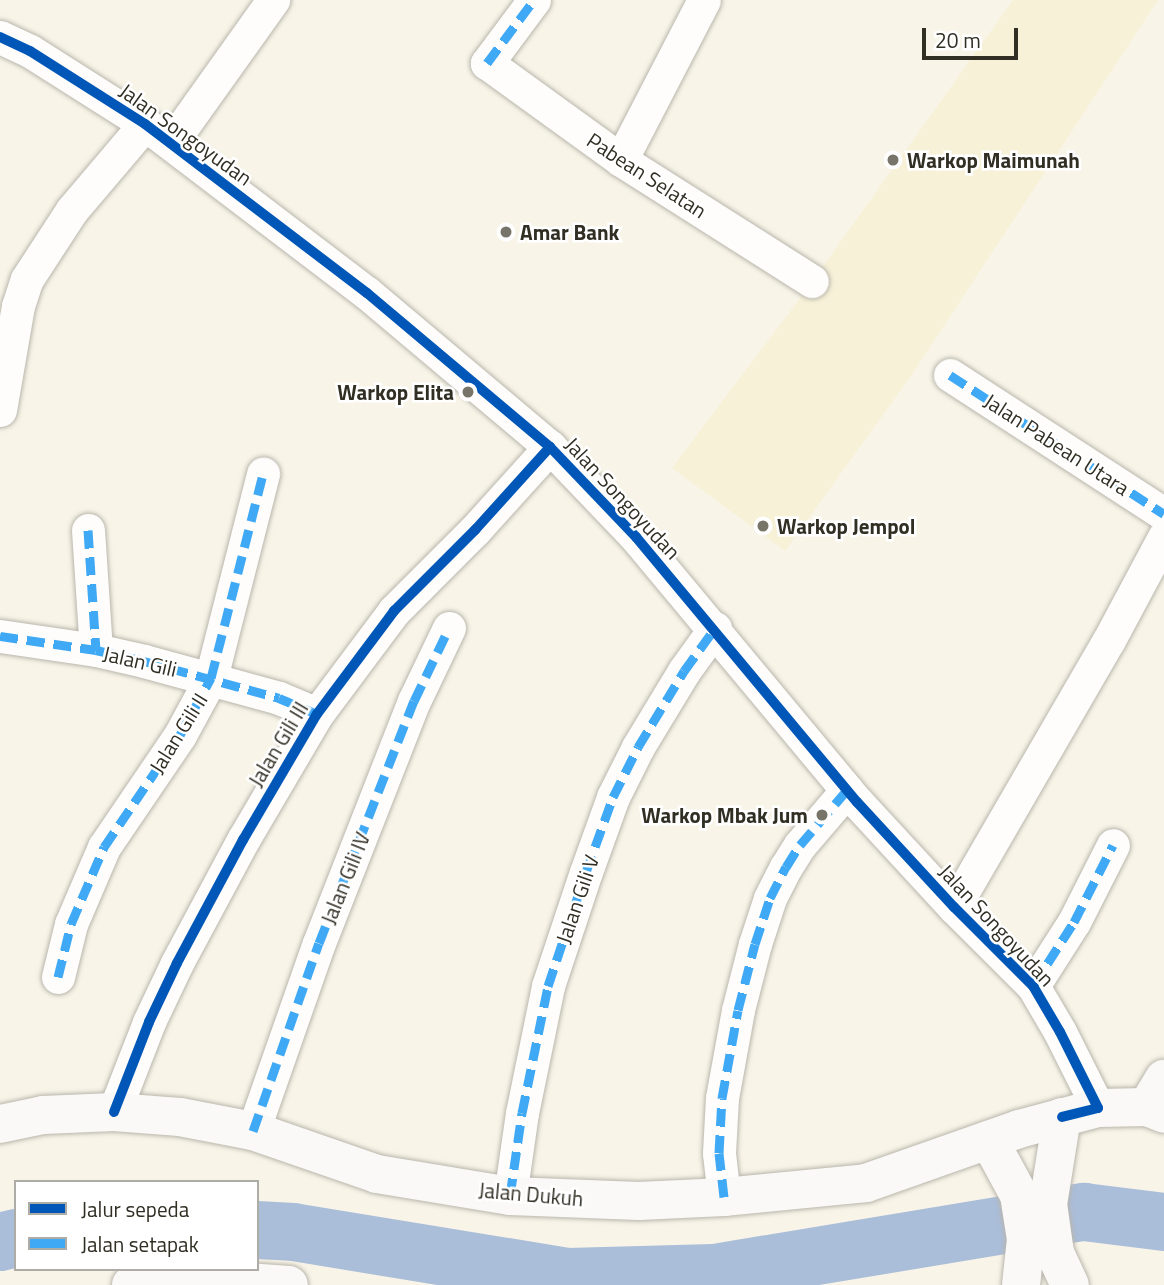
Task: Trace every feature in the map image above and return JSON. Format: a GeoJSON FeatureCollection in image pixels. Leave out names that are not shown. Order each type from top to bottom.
{"type":"FeatureCollection","features":[{"type":"Feature","properties":{"kind":"main road","name":"Jalan Dukuh"},"geometry":{"type":"LineString","coordinates":[[0,1124],[43,1115],[114,1112],[180,1117],[253,1131],[377,1174],[510,1196],[639,1201],[724,1197],[866,1182],[989,1139],[1080,1112],[1158,1100]]}},
{"type":"Feature","properties":{"kind":"main road"},"geometry":{"type":"LineString","coordinates":[[1034,1192],[1080,1112]]}},
{"type":"Feature","properties":{"kind":"main road"},"geometry":{"type":"LineString","coordinates":[[989,1139],[1034,1192],[1043,1270]]}},
{"type":"Feature","properties":{"kind":"main road"},"geometry":{"type":"LineString","coordinates":[[131,1285],[204,1279],[289,1285]]}},
{"type":"Feature","properties":{"kind":"street"},"geometry":{"type":"LineString","coordinates":[[0,410],[18,306],[27,279],[72,211],[158,134],[273,0]]}},
{"type":"Feature","properties":{"kind":"street","name":"Pabean Selatan"},"geometry":{"type":"LineString","coordinates":[[534,0],[487,63],[621,160],[812,281]]}},
{"type":"Feature","properties":{"kind":"street"},"geometry":{"type":"LineString","coordinates":[[621,160],[704,0]]}},
{"type":"Feature","properties":{"kind":"street","name":"Jalan Songoyudan"},"geometry":{"type":"LineString","coordinates":[[0,37],[30,51],[158,134],[367,293],[550,447],[636,537],[715,628],[847,790],[954,907],[1033,986],[1060,1032],[1080,1112]]}},
{"type":"Feature","properties":{"kind":"street","name":"Jalan Pabean Utara"},"geometry":{"type":"LineString","coordinates":[[950,375],[1164,514]]}},
{"type":"Feature","properties":{"kind":"street","name":"Jalan Gili III"},"geometry":{"type":"LineString","coordinates":[[114,1112],[149,1022],[177,963],[317,714],[394,611],[475,530],[550,447]]}},
{"type":"Feature","properties":{"kind":"street","name":"Jalan Gili II"},"geometry":{"type":"LineString","coordinates":[[58,977],[71,924],[104,847],[180,735],[211,678],[263,474]]}},
{"type":"Feature","properties":{"kind":"street"},"geometry":{"type":"LineString","coordinates":[[88,530],[96,650]]}},
{"type":"Feature","properties":{"kind":"street"},"geometry":{"type":"LineString","coordinates":[[954,907],[1109,640],[1164,537]]}},
{"type":"Feature","properties":{"kind":"street","name":"Jalan Gili IV"},"geometry":{"type":"LineString","coordinates":[[253,1131],[319,943],[414,701],[449,628]]}},
{"type":"Feature","properties":{"kind":"street","name":"Jalan Gili V"},"geometry":{"type":"LineString","coordinates":[[510,1196],[522,1113],[548,986],[604,822],[638,747],[684,671],[715,628]]}},
{"type":"Feature","properties":{"kind":"street","name":"Jalan Gili"},"geometry":{"type":"LineString","coordinates":[[0,636],[96,650],[211,678],[317,714]]}},
{"type":"Feature","properties":{"kind":"street"},"geometry":{"type":"LineString","coordinates":[[724,1197],[719,1153],[722,1098],[738,1010],[755,944],[770,898],[786,867],[800,845],[847,790]]}},
{"type":"Feature","properties":{"kind":"street"},"geometry":{"type":"LineString","coordinates":[[1033,986],[1074,922],[1114,845]]}},
{"type":"Feature","properties":{"kind":"shaded area"},"geometry":{"type":"Polygon","coordinates":[[[1013,0],[1158,0],[911,376],[785,551],[672,468],[804,293],[1013,0]]]}},
{"type":"Feature","properties":{"kind":"waterway"},"geometry":{"type":"LineString","coordinates":[[259,1230],[293,1232],[568,1277],[714,1273],[1084,1212],[1164,1222]]}},
{"type":"Feature","properties":{"kind":"waterway"},"geometry":{"type":"LineString","coordinates":[[0,1242],[14,1238]]}},
{"type":"Feature","properties":{"kind":"marked path"},"geometry":{"type":"LineString","coordinates":[[487,63],[534,0]]}},
{"type":"Feature","properties":{"kind":"marked path"},"geometry":{"type":"LineString","coordinates":[[950,375],[1164,514]]}},
{"type":"Feature","properties":{"kind":"marked path"},"geometry":{"type":"LineString","coordinates":[[58,977],[71,924],[104,847],[180,735],[211,678],[263,474]]}},
{"type":"Feature","properties":{"kind":"marked path"},"geometry":{"type":"LineString","coordinates":[[88,530],[96,650]]}},
{"type":"Feature","properties":{"kind":"marked path"},"geometry":{"type":"LineString","coordinates":[[253,1131],[319,943],[414,701],[449,628]]}},
{"type":"Feature","properties":{"kind":"marked path"},"geometry":{"type":"LineString","coordinates":[[510,1196],[522,1113],[548,986],[613,797],[638,747],[684,671],[715,628]]}},
{"type":"Feature","properties":{"kind":"marked path"},"geometry":{"type":"LineString","coordinates":[[0,636],[96,650],[144,661],[279,698],[317,714]]}},
{"type":"Feature","properties":{"kind":"marked path"},"geometry":{"type":"LineString","coordinates":[[724,1197],[719,1153],[722,1098],[738,1010],[755,944],[770,898],[786,867],[800,845],[847,790]]}},
{"type":"Feature","properties":{"kind":"marked path"},"geometry":{"type":"LineString","coordinates":[[1033,986],[1074,922],[1113,845]]}},
{"type":"Feature","properties":{"kind":"cycle path"},"geometry":{"type":"LineString","coordinates":[[0,37],[30,51],[145,124],[367,293],[550,447],[636,537],[857,802],[954,907],[1033,986],[1060,1032],[1098,1108],[1062,1117]]}},
{"type":"Feature","properties":{"kind":"cycle path"},"geometry":{"type":"LineString","coordinates":[[114,1112],[149,1022],[177,963],[243,840],[317,714],[394,611],[475,530],[550,447]]}},
{"type":"Feature","properties":{"kind":"place","name":"Warkop Maimunah"},"geometry":{"type":"Point","coordinates":[893,160]}},
{"type":"Feature","properties":{"kind":"place","name":"Amar Bank"},"geometry":{"type":"Point","coordinates":[506,232]}},
{"type":"Feature","properties":{"kind":"place","name":"Warkop Elita"},"geometry":{"type":"Point","coordinates":[468,392]}},
{"type":"Feature","properties":{"kind":"place","name":"Warkop Jempol"},"geometry":{"type":"Point","coordinates":[763,526]}},
{"type":"Feature","properties":{"kind":"place","name":"Warkop Mbak Jum"},"geometry":{"type":"Point","coordinates":[822,815]}}]}
